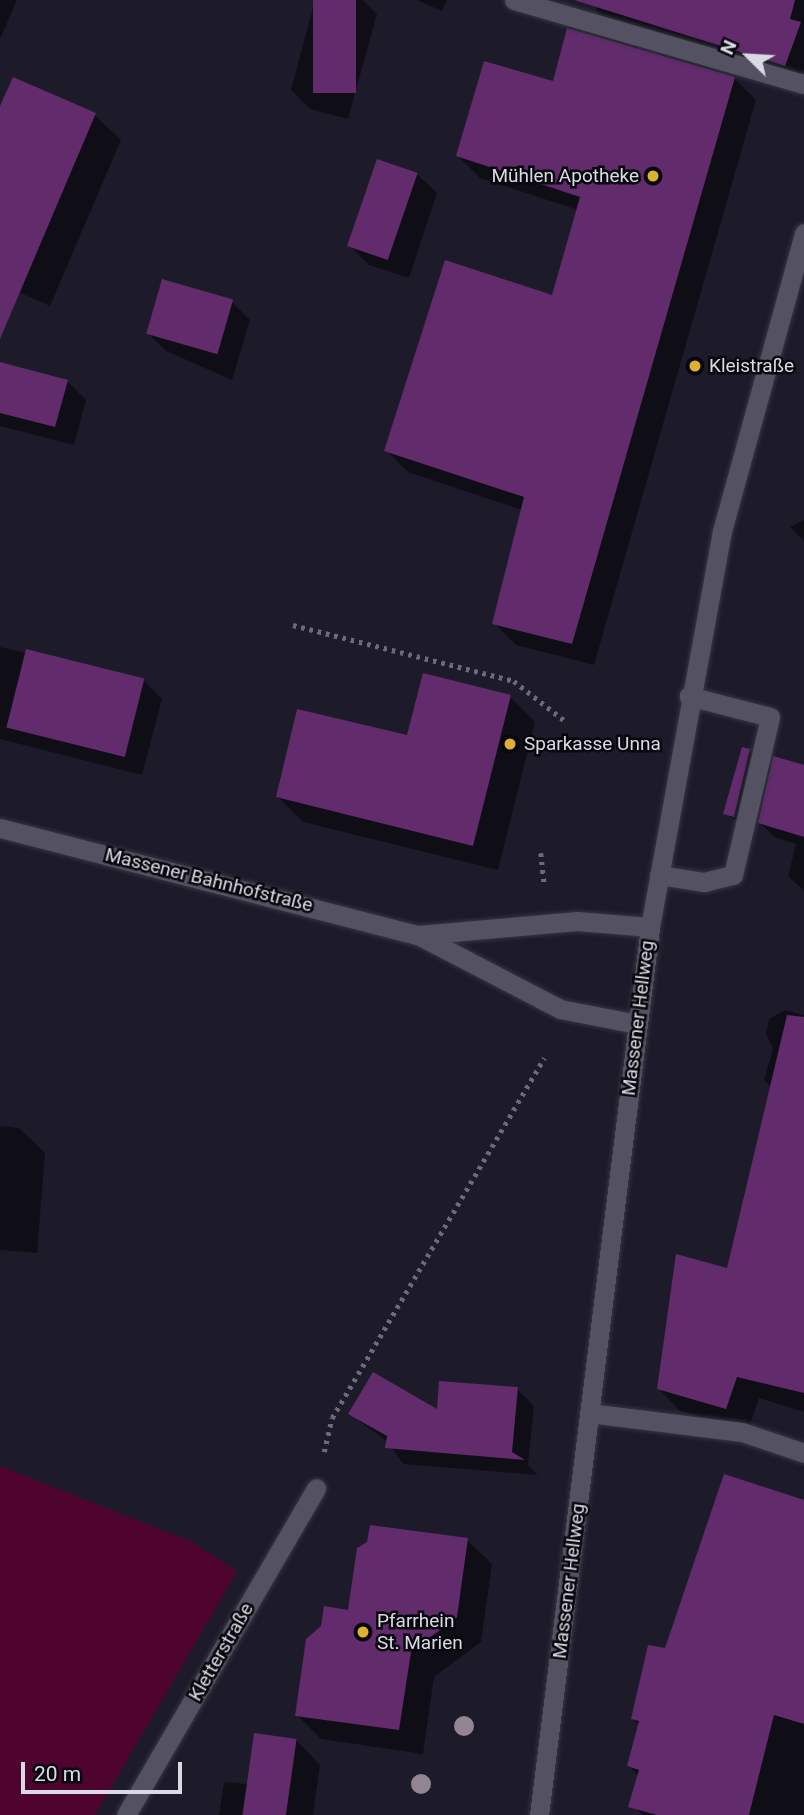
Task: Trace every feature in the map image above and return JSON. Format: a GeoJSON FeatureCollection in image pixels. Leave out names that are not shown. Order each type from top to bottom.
{"type":"FeatureCollection","features":[{"type":"Feature","properties":{"kind":"main road"},"geometry":{"type":"LineString","coordinates":[[514,0],[804,84]]}},
{"type":"Feature","properties":{"kind":"main road","name":"Massener Hellweg"},"geometry":{"type":"LineString","coordinates":[[539,1815],[650,928],[689,696],[722,531],[804,233]]}},
{"type":"Feature","properties":{"kind":"main road"},"geometry":{"type":"LineString","coordinates":[[659,875],[704,882],[733,875],[770,717],[689,696]]}},
{"type":"Feature","properties":{"kind":"main road","name":"Massener Bahnhofstraße"},"geometry":{"type":"LineString","coordinates":[[0,828],[418,934],[560,1009],[637,1024]]}},
{"type":"Feature","properties":{"kind":"main road","name":"Massener Bahnhofstraße"},"geometry":{"type":"LineString","coordinates":[[418,934],[577,921],[650,928]]}},
{"type":"Feature","properties":{"kind":"main road"},"geometry":{"type":"LineString","coordinates":[[589,1413],[742,1432],[804,1453]]}},
{"type":"Feature","properties":{"kind":"main road","name":"Kletterstraße"},"geometry":{"type":"LineString","coordinates":[[126,1815],[316,1488]]}},
{"type":"Feature","properties":{"kind":"path"},"geometry":{"type":"LineString","coordinates":[[293,625],[514,681],[565,720]]}},
{"type":"Feature","properties":{"kind":"path"},"geometry":{"type":"LineString","coordinates":[[541,853],[544,883]]}},
{"type":"Feature","properties":{"kind":"path"},"geometry":{"type":"LineString","coordinates":[[316,1488],[332,1418],[544,1058]]}},
{"type":"Feature","properties":{"kind":"shaded area"},"geometry":{"type":"Polygon","coordinates":[[[0,1466],[190,1541],[237,1571],[95,1815],[0,1815],[0,1466]]]}},
{"type":"Feature","properties":{"kind":"building"},"geometry":{"type":"Polygon","coordinates":[[[313,0],[356,0],[356,93],[313,93],[313,0]]]}},
{"type":"Feature","properties":{"kind":"building"},"geometry":{"type":"Polygon","coordinates":[[[574,0],[795,0],[790,19],[801,22],[785,66],[574,0]]]}},
{"type":"Feature","properties":{"kind":"building"},"geometry":{"type":"Polygon","coordinates":[[[567,28],[735,77],[572,644],[492,624],[524,497],[384,451],[445,260],[552,295],[580,197],[456,156],[484,61],[553,81],[567,28]]]}},
{"type":"Feature","properties":{"kind":"building"},"geometry":{"type":"Polygon","coordinates":[[[13,77],[96,113],[0,339],[0,106],[13,77]]]}},
{"type":"Feature","properties":{"kind":"building"},"geometry":{"type":"Polygon","coordinates":[[[377,159],[418,173],[388,260],[347,246],[377,159]]]}},
{"type":"Feature","properties":{"kind":"building"},"geometry":{"type":"Polygon","coordinates":[[[162,279],[233,299],[217,354],[146,334],[162,279]]]}},
{"type":"Feature","properties":{"kind":"building"},"geometry":{"type":"Polygon","coordinates":[[[0,362],[68,380],[55,427],[0,413],[0,362]]]}},
{"type":"Feature","properties":{"kind":"building"},"geometry":{"type":"Polygon","coordinates":[[[26,649],[144,679],[125,757],[6,728],[26,649]]]}},
{"type":"Feature","properties":{"kind":"building"},"geometry":{"type":"Polygon","coordinates":[[[423,673],[511,695],[473,846],[276,797],[297,709],[407,735],[423,673]]]}},
{"type":"Feature","properties":{"kind":"building"},"geometry":{"type":"Polygon","coordinates":[[[742,747],[750,749],[734,817],[723,814],[742,747]]]}},
{"type":"Feature","properties":{"kind":"building"},"geometry":{"type":"Polygon","coordinates":[[[773,756],[804,765],[804,837],[758,823],[773,756]]]}},
{"type":"Feature","properties":{"kind":"building"},"geometry":{"type":"Polygon","coordinates":[[[787,1015],[804,1017],[804,1393],[737,1377],[726,1409],[657,1389],[676,1254],[727,1268],[787,1015]]]}},
{"type":"Feature","properties":{"kind":"building"},"geometry":{"type":"Polygon","coordinates":[[[373,1372],[437,1409],[439,1381],[518,1387],[512,1452],[525,1460],[385,1448],[387,1436],[348,1414],[373,1372]]]}},
{"type":"Feature","properties":{"kind":"building"},"geometry":{"type":"Polygon","coordinates":[[[724,1474],[804,1500],[804,1724],[774,1715],[749,1815],[657,1815],[628,1807],[639,1770],[627,1766],[639,1721],[631,1719],[648,1645],[665,1648],[724,1474]]]}},
{"type":"Feature","properties":{"kind":"building","name":"Pfarrhein St. Marien"},"geometry":{"type":"Polygon","coordinates":[[[370,1525],[468,1538],[457,1617],[411,1652],[399,1730],[295,1716],[306,1639],[321,1626],[324,1606],[348,1610],[357,1548],[367,1542],[370,1525]]]}},
{"type":"Feature","properties":{"kind":"building"},"geometry":{"type":"Polygon","coordinates":[[[254,1733],[297,1739],[286,1815],[242,1815],[254,1733]]]}},
{"type":"Feature","properties":{"kind":"place","name":"Mühlen Apotheke"},"geometry":{"type":"Point","coordinates":[653,176]}},
{"type":"Feature","properties":{"kind":"place","name":"Kleistraße"},"geometry":{"type":"Point","coordinates":[695,366]}},
{"type":"Feature","properties":{"kind":"place","name":"Sparkasse Unna"},"geometry":{"type":"Point","coordinates":[510,744]}},
{"type":"Feature","properties":{"kind":"place","name":"Pfarrhein St. Marien"},"geometry":{"type":"Point","coordinates":[363,1632]}}]}
